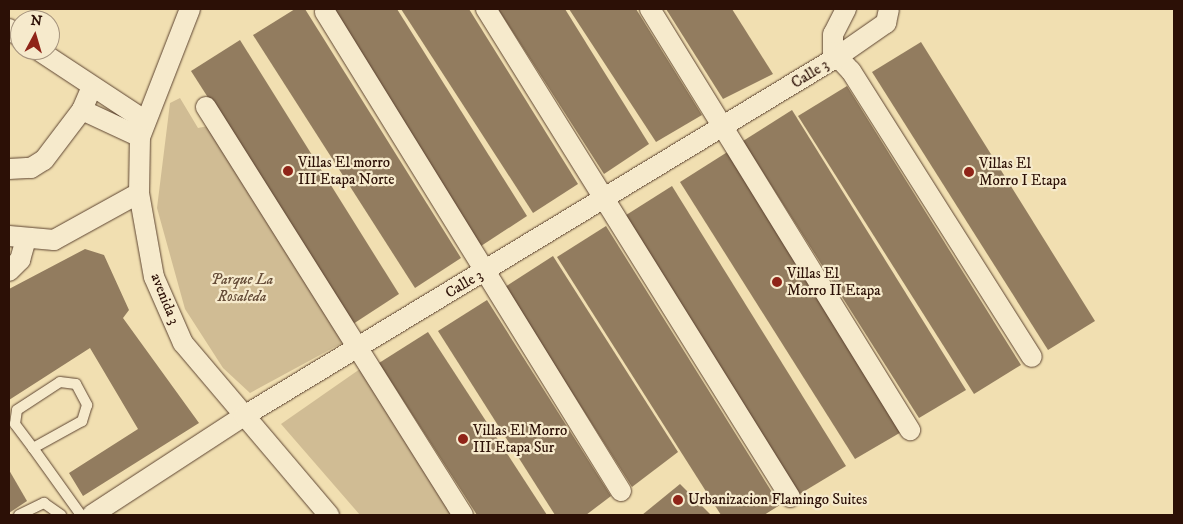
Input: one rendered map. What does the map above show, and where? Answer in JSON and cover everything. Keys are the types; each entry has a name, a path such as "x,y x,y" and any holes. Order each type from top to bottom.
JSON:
{"street":[{"name":"avenida 3","path":"190,9 142,128 139,193 154,277 183,343 329,515"},
{"path":"486,9 606,197 790,497"},
{"path":"650,9 725,127 910,430"},
{"path":"846,9 833,34 832,44 837,58 851,71 1032,358"},
{"name":"Calle 3","path":"92,515 244,416 837,58 886,23 889,9"},
{"path":"325,12 483,272 621,491"},
{"path":"52,60 142,128"},
{"path":"9,169 31,168 44,160 82,110 91,89"},
{"path":"206,107 355,349 463,515"},
{"path":"82,110 142,128"},
{"path":"9,271 20,260 17,238 54,240 139,193"}],"lane":[{"path":"33,448 82,421 87,405 76,384 60,382 17,410 16,424 33,448 81,515"},
{"path":"19,515 44,503 61,515"}],"green space":[{"name":"Parque La Rosaleda","path":"180,98 198,128 208,126 344,342 250,393 223,368 185,309 157,208 170,103"},
{"path":"360,369 453,515 360,515 281,424"}],"building":[{"path":"295,9 305,9 461,258 415,288 253,35"},
{"path":"329,9 397,9 527,216 481,246"},
{"path":"401,9 469,9 578,184 533,213"},
{"path":"498,9 565,9 649,144 604,174"},
{"path":"569,9 636,9 702,115 656,142"},
{"path":"666,9 732,9 773,74 723,99"},
{"name":"Villas El morro III Etapa Norte","path":"240,40 399,294 353,324 191,71"},
{"name":"Villas El Morro I Etapa","path":"921,42 1095,321 1048,350 872,72"},
{"path":"847,86 1021,365 974,394 798,116"},
{"path":"792,110 966,390 919,418 743,141"},
{"name":"Villas El Morro II Etapa","path":"729,151 903,431 855,459 680,182"},
{"name":"Villas El Morro II Etapa","path":"672,186 846,466 798,495 623,217"},
{"path":"606,226 780,505 764,515 721,515 557,257"},
{"path":"85,249 104,255 129,310 123,318 199,423 83,496 69,473 138,429 90,348 9,400 9,289"},
{"path":"553,256 678,452 632,487 505,287"},
{"path":"487,300 611,496 586,515 555,515 438,331"},
{"name":"Villas El Morro III Etapa Sur","path":"428,332 547,515 477,515 379,363"},
{"path":"9,470 27,501 9,513"},
{"name":"Urbanizacion Flamingo Suites","path":"680,484 711,515 642,515"}],"place":[{"name":"Villas El morro III Etapa Norte","path":"288,171"},
{"name":"Villas El Morro I Etapa","path":"969,172"},
{"name":"Villas El Morro II Etapa","path":"777,282"},
{"name":"Villas El Morro III Etapa Sur","path":"463,439"},
{"name":"Urbanizacion Flamingo Suites","path":"678,500"}]}
